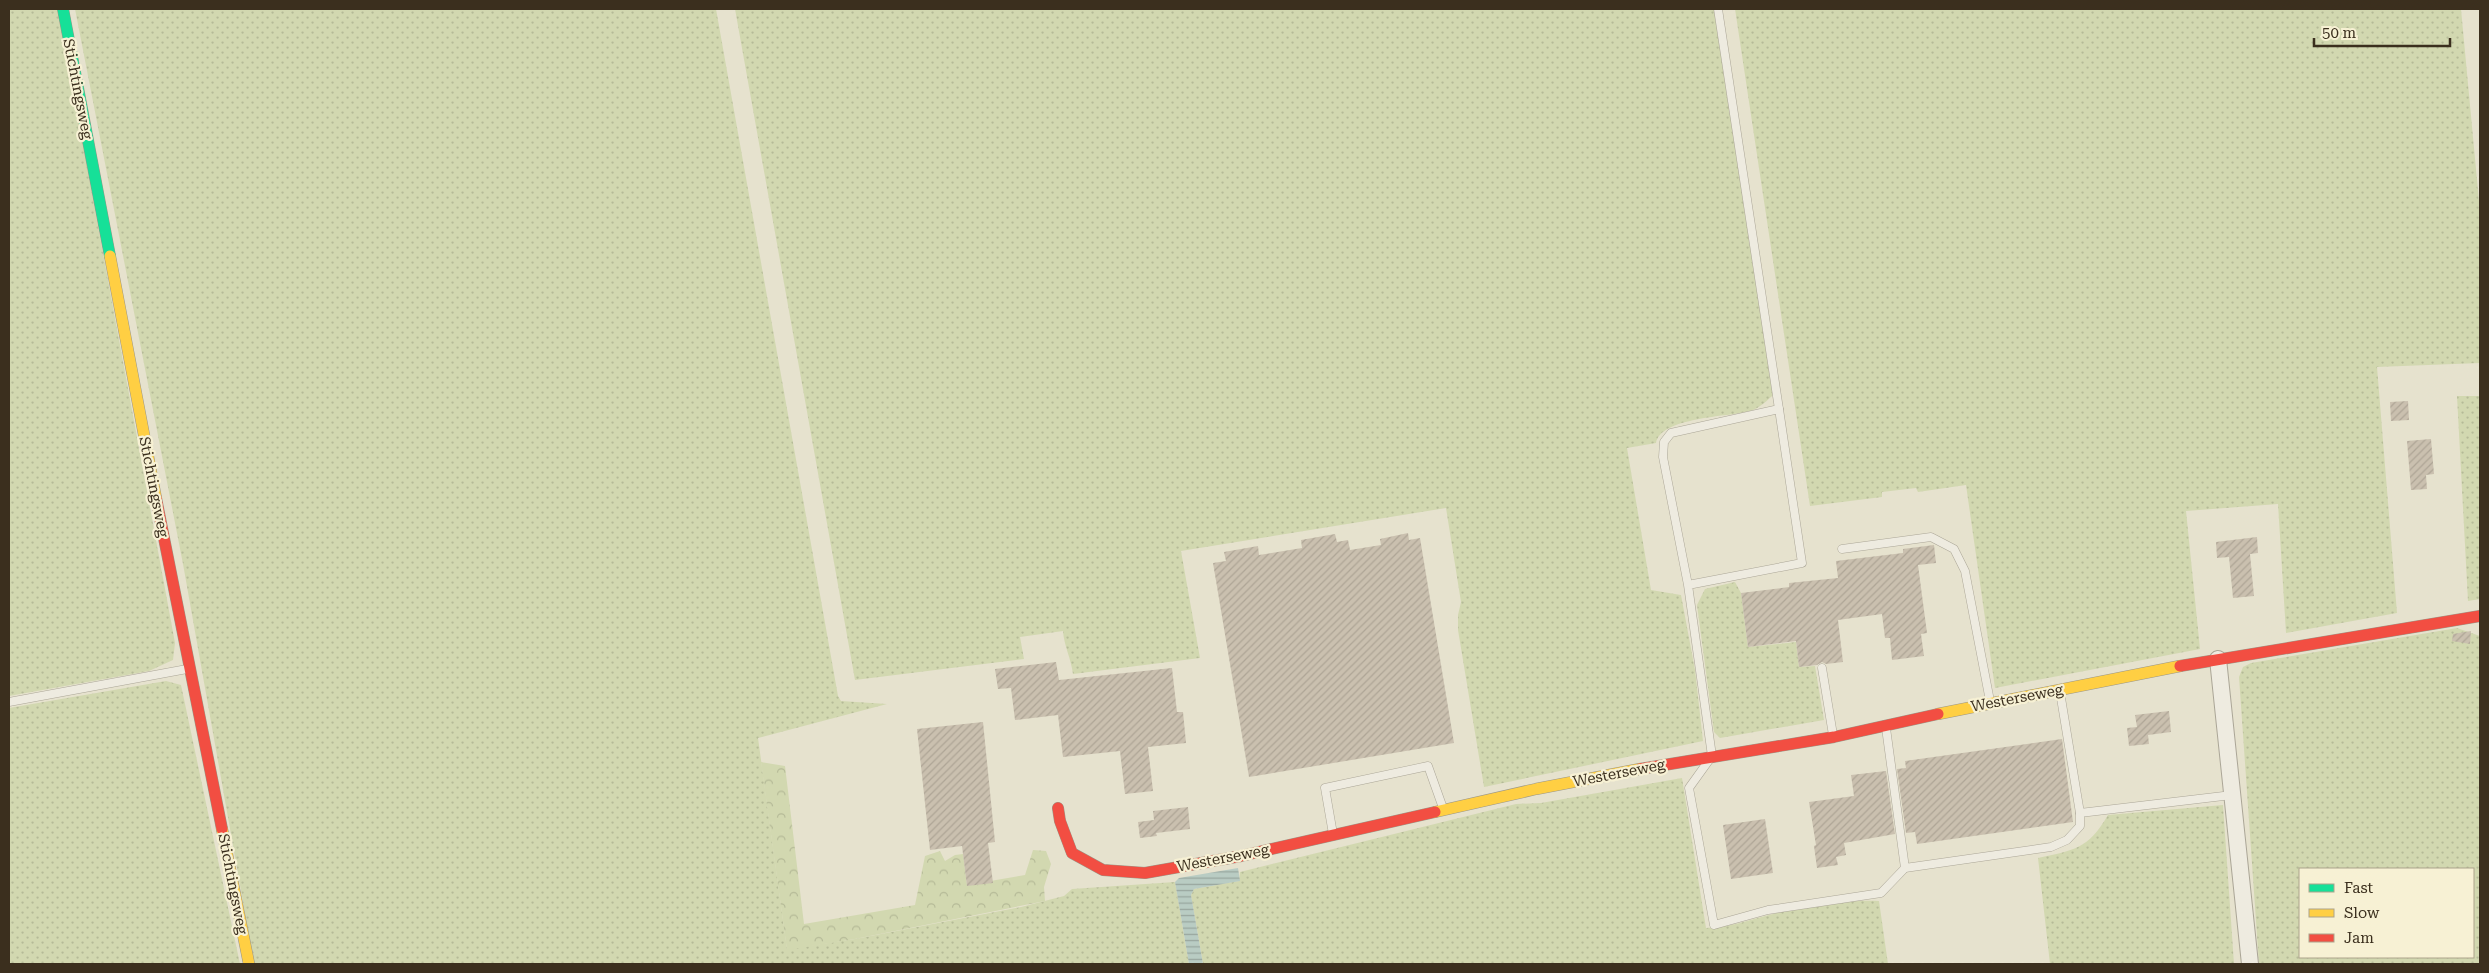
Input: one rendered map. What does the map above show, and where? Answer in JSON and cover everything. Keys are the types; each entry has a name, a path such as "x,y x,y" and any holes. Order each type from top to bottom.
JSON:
{"street":[{"name":"Stichtingsweg","path":"63,9 189,669 249,964"},
{"name":"Westerseweg","path":"1058,808 1060,821 1072,853 1103,870 1145,873 1241,856 1536,789 1712,756 1834,737 1990,703 2218,659 2480,616"},
{"path":"2218,659 2250,964"}],"lane":[{"path":"1688,585 1802,563 1718,9"},
{"path":"1779,409 1671,434 1664,442 1663,457 1688,585 1712,756 1689,788 1714,925 1768,910 1881,893 1905,868 2051,847 2067,840 2080,826 2080,814 2060,690"},
{"path":"1842,549 1931,537 1954,549 1965,571 1990,703"},
{"path":"1822,668 1834,737"},
{"path":"9,702 189,669"},
{"path":"1886,726 1905,868"},
{"path":"1333,835 1325,788 1428,766 1444,810"},
{"path":"2080,814 2232,795"}],"green space":[{"path":"9,9 58,9 175,643 173,660 149,671 9,696"},
{"path":"75,9 716,9 838,696 841,701 887,704 758,738 787,949 855,939 1021,907 1064,896 1072,889 1175,882 1189,964 254,964 183,564"},
{"path":"735,9 1716,9 1775,393 1764,404 1754,410 1682,423 1661,434 1656,443 1627,448 1651,590 1681,595 1695,670 1703,741 1484,787 1458,630 1458,615 1461,602 1446,508 1181,551 1200,658 1073,674 1063,631 1020,637 1024,659 855,680"},
{"path":"1735,9 2461,9 2480,212 2480,363 2377,367 2397,613 2286,633 2278,504 2186,511 2200,649 1995,688 1966,485 1918,492 1916,488 1882,492 1882,497 1810,506"},
{"path":"2457,396 2480,396 2480,599 2468,601"},
{"path":"1735,582 1741,593 1748,647 1796,642 1799,667 1815,666 1824,720 1720,738 1714,732 1697,605 1705,589"},
{"path":"2457,628 2480,636 2480,964 2259,964 2239,677 2243,667 2251,663"},
{"path":"166,681 181,685 240,964 9,964 9,708"},
{"path":"761,762 785,766 804,924 915,905 925,856 940,851 945,861 955,855 963,854 967,885 1025,875 1033,850 1046,851 1051,864 1044,887 1045,901 855,939 787,950"},
{"path":"1682,778 1706,928 1732,925 1812,906 1840,902 1879,901 1888,964 1203,964 1191,895 1194,889 1239,881 1240,872 1516,804 1541,803"},
{"path":"2223,805 2234,964 2050,964 2038,858 2062,853 2079,846 2094,835 2108,815"}],"shaded area":[{"path":"1238,868 1240,881 1194,889 1191,895 1203,964 1189,964 1175,882 1179,878"}],"building":[{"path":"2408,401 2409,420 2391,421 2390,402"},
{"path":"2431,439 2434,474 2426,475 2427,489 2411,490 2407,441"},
{"path":"1408,533 1409,540 1420,538 1454,743 1249,777 1213,563 1226,561 1224,552 1258,546 1259,555 1302,548 1301,540 1335,534 1337,542 1348,540 1350,550 1381,545 1380,539"},
{"path":"2257,537 2258,553 2250,554 2254,596 2233,598 2229,557 2217,558 2216,542"},
{"path":"1934,545 1936,563 1918,565 1927,633 1921,634 1924,656 1892,660 1890,638 1885,638 1882,614 1838,620 1843,662 1826,664 1822,662 1817,665 1799,667 1796,641 1748,647 1741,593 1789,587 1789,583 1838,578 1836,561 1903,553 1903,549"},
{"path":"2471,631 2470,644 2452,641 2453,634"},
{"path":"1056,662 1059,680 1172,668 1177,712 1183,712 1186,743 1148,747 1153,791 1125,794 1120,751 1063,757 1058,715 1015,720 1011,688 998,689 995,669"},
{"path":"2169,711 2171,732 2148,735 2149,744 2129,746 2127,728 2137,727 2135,715"},
{"path":"983,722 995,842 988,843 993,883 967,886 962,846 930,850 917,729"},
{"path":"2062,739 2073,822 1917,844 1915,832 1906,833 1897,769 1906,768 1905,761"},
{"path":"1886,771 1895,834 1844,843 1846,855 1836,857 1838,865 1817,868 1814,846 1816,845 1809,802 1854,796 1851,775"},
{"path":"1188,807 1190,829 1156,833 1157,836 1140,838 1138,822 1154,820 1153,811"},
{"path":"1765,819 1773,873 1731,879 1723,825"}],"traffic: fast":[{"path":"63,9 110,256"}],"traffic: slow":[{"path":"110,256 156,498"},
{"path":"1938,714 2180,666"},
{"path":"1435,812 1536,789 1640,769"},
{"path":"222,829 249,964"}],"traffic: jam":[{"path":"156,498 222,829"},
{"path":"2180,666 2480,616"},
{"path":"1640,769 1834,737 1938,714"},
{"path":"1058,808 1060,821 1072,853 1103,870 1145,873 1241,856 1435,812"}]}
